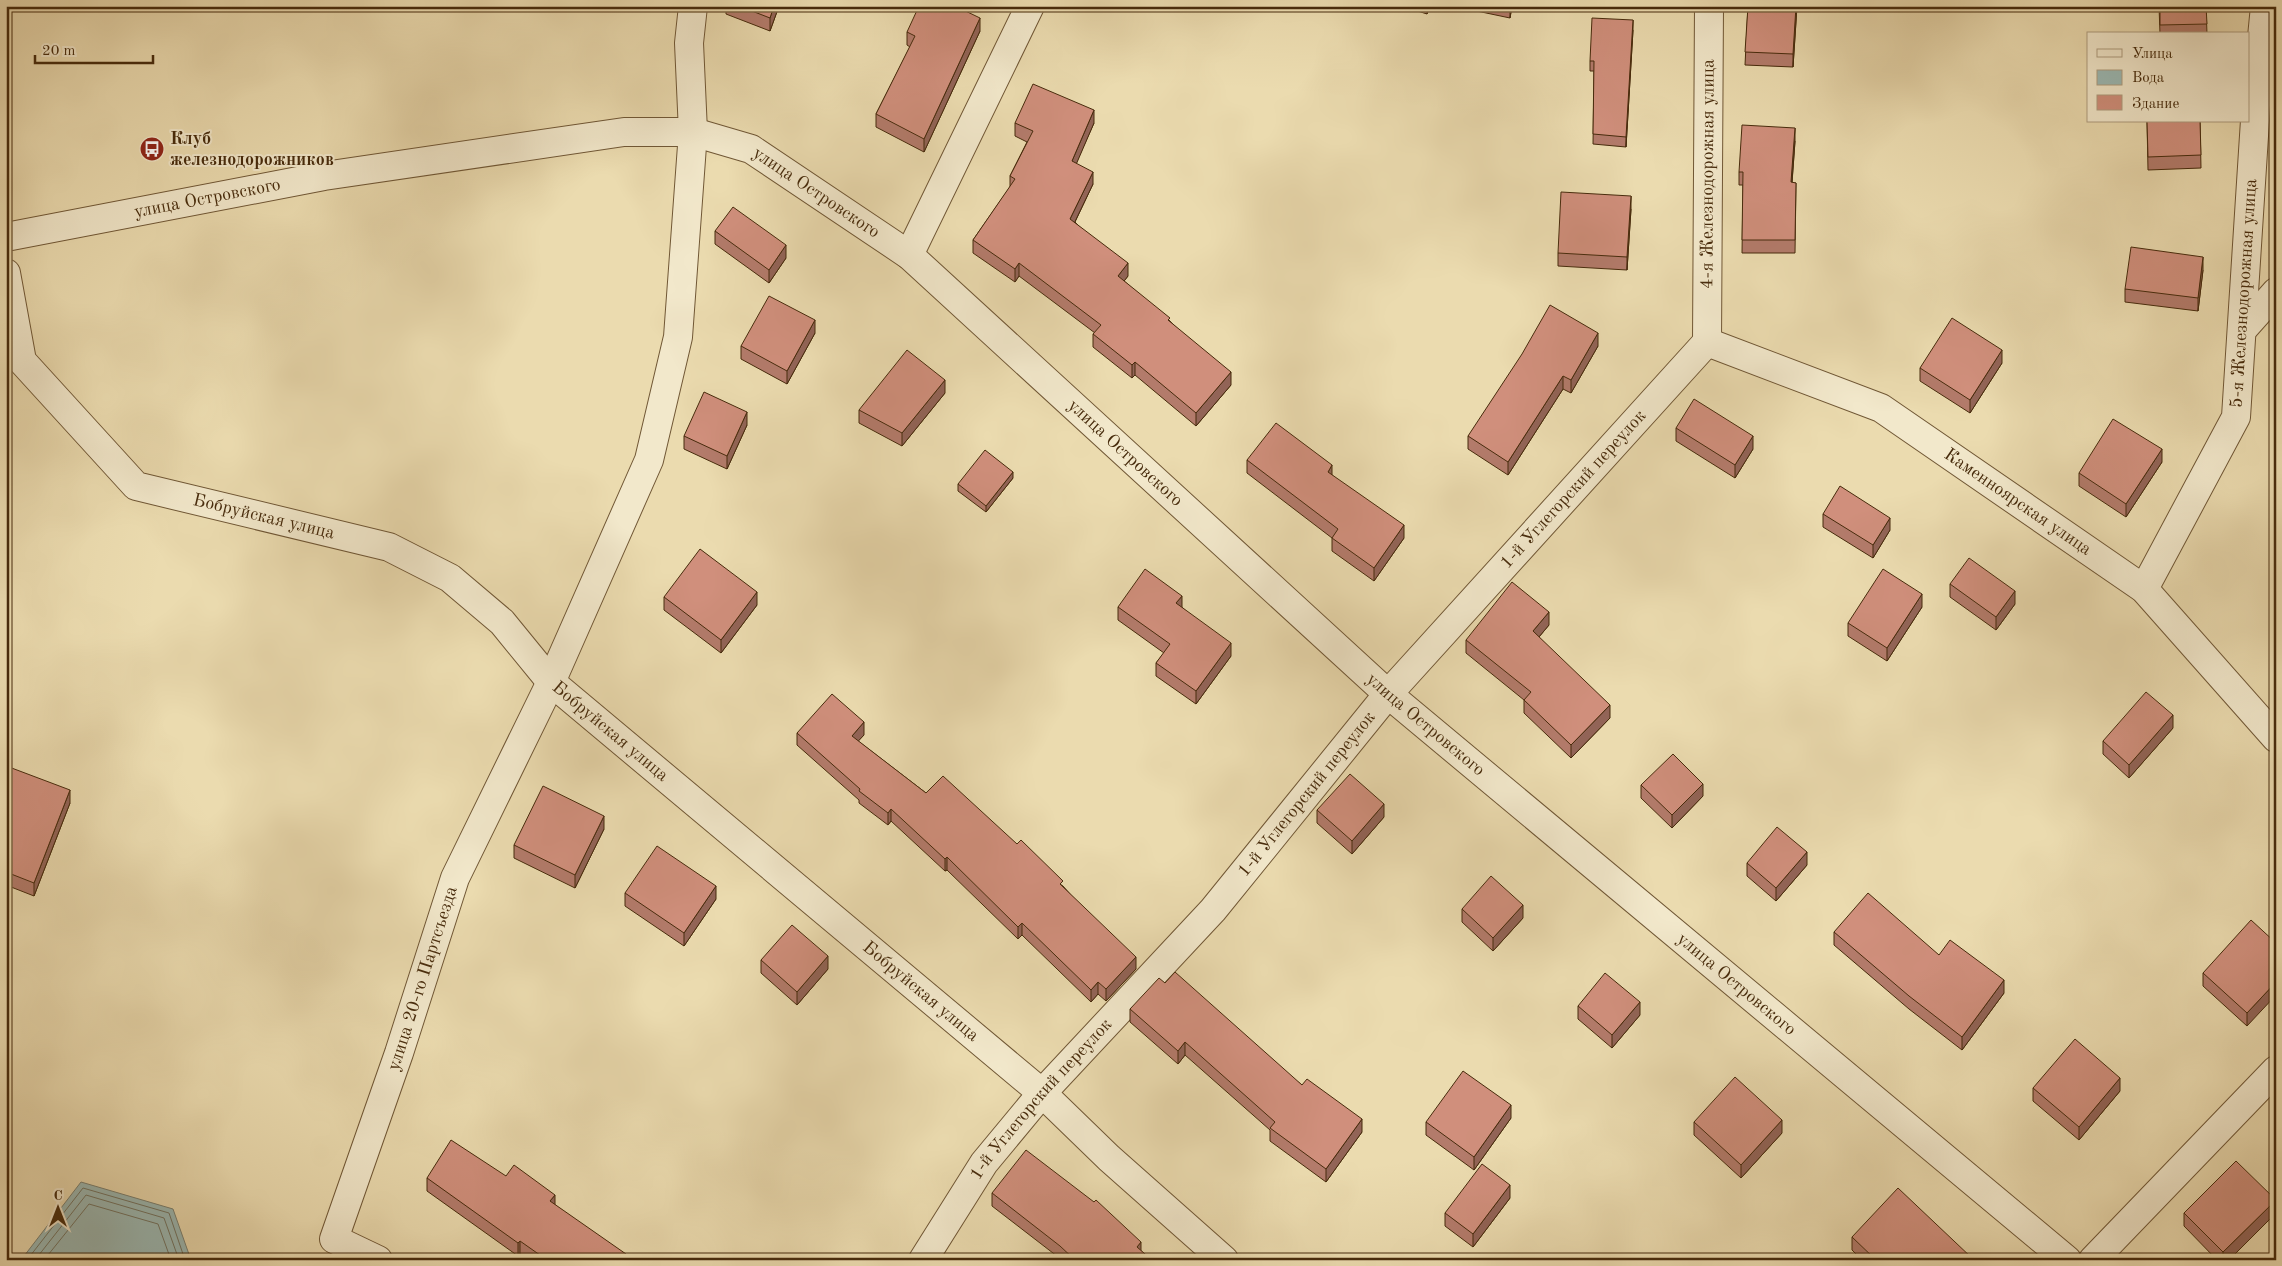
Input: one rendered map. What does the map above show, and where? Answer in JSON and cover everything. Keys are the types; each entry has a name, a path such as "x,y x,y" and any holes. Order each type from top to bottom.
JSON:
{"street":[{"path":"551,682 649,460 678,337 693,132 689,43 693,6"},
{"path":"908,255 1030,6"},
{"name":"4-я Железнодорожная улица","path":"1707,342 1709,6"},
{"name":"5-я Железнодорожная улица","path":"2144,589 2236,417 2243,329 2256,89 2265,6"},
{"path":"2256,89 2276,108"},
{"name":"улица Островского","path":"6,237 324,176 624,132 693,132 751,149 908,255 1388,694 2067,1260"},
{"name":"Бобруйская улица","path":"6,273 22,361 136,486 389,547 450,578 502,622 551,682 1042,1093 1109,1158 1224,1260"},
{"path":"2243,329 2276,292"},
{"name":"Каменноярская улица","path":"1707,342 1881,408 2144,589 2276,738"},
{"name":"1-й Углегорский переулок","path":"923,1260 984,1163 1042,1093 1213,910 1388,694 1707,342"},
{"name":"улица 20-го Партсъезда","path":"378,1260 334,1239 399,1053 455,878 551,682"},
{"path":"2093,1260 2276,1070"}],"water":[{"path":"81,1182 173,1209 191,1260 21,1260"}],"building":[{"path":"739,6 774,6 770,18"},
{"path":"919,6 955,6 980,18 924,139 876,114 915,36 907,32"},
{"path":"1748,6 1796,6 1793,54 1745,52"},
{"path":"2160,6 2206,6 2207,24 2160,25"},
{"path":"1592,18 1633,20 1626,137 1593,134 1594,61 1590,61"},
{"path":"1033,84 1094,110 1072,161 1093,172 1070,219 1128,263 1118,276 1170,318 1168,320 1231,372 1196,413 1135,362 1132,365 1093,334 1101,325 1019,263 1015,269 973,240 1015,179 1010,176 1033,131 1015,123"},
{"path":"2147,122 2200,122 2201,155 2148,157"},
{"path":"1742,125 1795,128 1791,182 1796,183 1795,240 1742,240 1743,172 1739,172"},
{"path":"1561,192 1631,196 1627,257 1558,253"},
{"path":"733,207 786,245 769,270 715,231"},
{"path":"2131,247 2203,257 2198,298 2125,289"},
{"path":"769,296 815,320 787,371 741,346"},
{"path":"1550,305 1598,333 1571,380 1563,376 1508,462 1468,436 1522,354"},
{"path":"1952,318 2002,350 1970,400 1920,368"},
{"path":"907,350 945,380 902,433 859,410"},
{"path":"704,392 747,412 727,456 684,436"},
{"path":"1694,399 1753,436 1735,465 1676,428"},
{"path":"2113,419 2162,449 2126,504 2079,473"},
{"path":"1276,423 1332,465 1328,472 1404,525 1374,568 1332,538 1338,529 1247,460"},
{"path":"985,450 1013,472 986,506 958,484"},
{"path":"1840,486 1890,518 1873,545 1823,514"},
{"path":"700,549 757,592 721,640 664,597"},
{"path":"1969,558 2015,591 1996,617 1950,584"},
{"path":"1145,569 1182,596 1176,603 1231,643 1196,691 1156,663 1170,644 1118,607"},
{"path":"1883,569 1922,594 1887,648 1848,623"},
{"path":"1512,582 1549,612 1533,631 1610,705 1571,745 1524,700 1531,692 1466,640"},
{"path":"2146,692 2173,715 2129,765 2103,741"},
{"path":"832,694 864,722 852,736 926,793 943,776 1017,844 1021,840 1063,881 1060,884 1136,957 1106,989 1098,982 1091,990 1022,923 1018,927 947,857 945,859 891,809 888,813 859,791 860,789 797,733"},
{"path":"1673,754 1703,784 1672,815 1641,785"},
{"path":"9,767 70,790 34,883 6,872 6,774"},
{"path":"1350,774 1384,804 1352,841 1317,810"},
{"path":"543,786 604,816 575,875 514,845"},
{"path":"1777,827 1807,852 1776,888 1747,863"},
{"path":"657,846 716,886 684,933 625,893"},
{"path":"1491,876 1523,905 1493,938 1462,909"},
{"path":"1868,893 1939,955 1950,940 2004,980 1962,1037 1909,996 1834,932"},
{"path":"2251,920 2276,943 2276,982 2247,1013 2203,973"},
{"path":"792,925 828,956 797,992 761,960"},
{"path":"1175,972 1302,1085 1307,1079 1362,1119 1326,1169 1270,1128 1275,1122 1185,1042 1178,1051 1130,1009 1159,978 1165,983"},
{"path":"1605,973 1640,1002 1612,1035 1578,1006"},
{"path":"2075,1039 2120,1078 2079,1127 2033,1088"},
{"path":"1463,1071 1511,1105 1474,1157 1426,1122"},
{"path":"1735,1077 1782,1120 1741,1165 1694,1122"},
{"path":"451,1140 506,1176 514,1165 555,1195 550,1201 626,1254 622,1260 547,1260 520,1241 518,1243 427,1178"},
{"path":"1026,1150 1094,1202 1096,1200 1141,1242 1137,1247 1152,1260 1075,1260 992,1193"},
{"path":"2236,1161 2276,1200 2223,1252 2184,1213"},
{"path":"1482,1164 1510,1185 1473,1234 1445,1213"},
{"path":"1898,1188 1973,1259 1976,1256 1981,1260 1876,1260 1852,1237"}],"place":[{"name":"Клуб железнодорожников","path":"152,149"}]}
